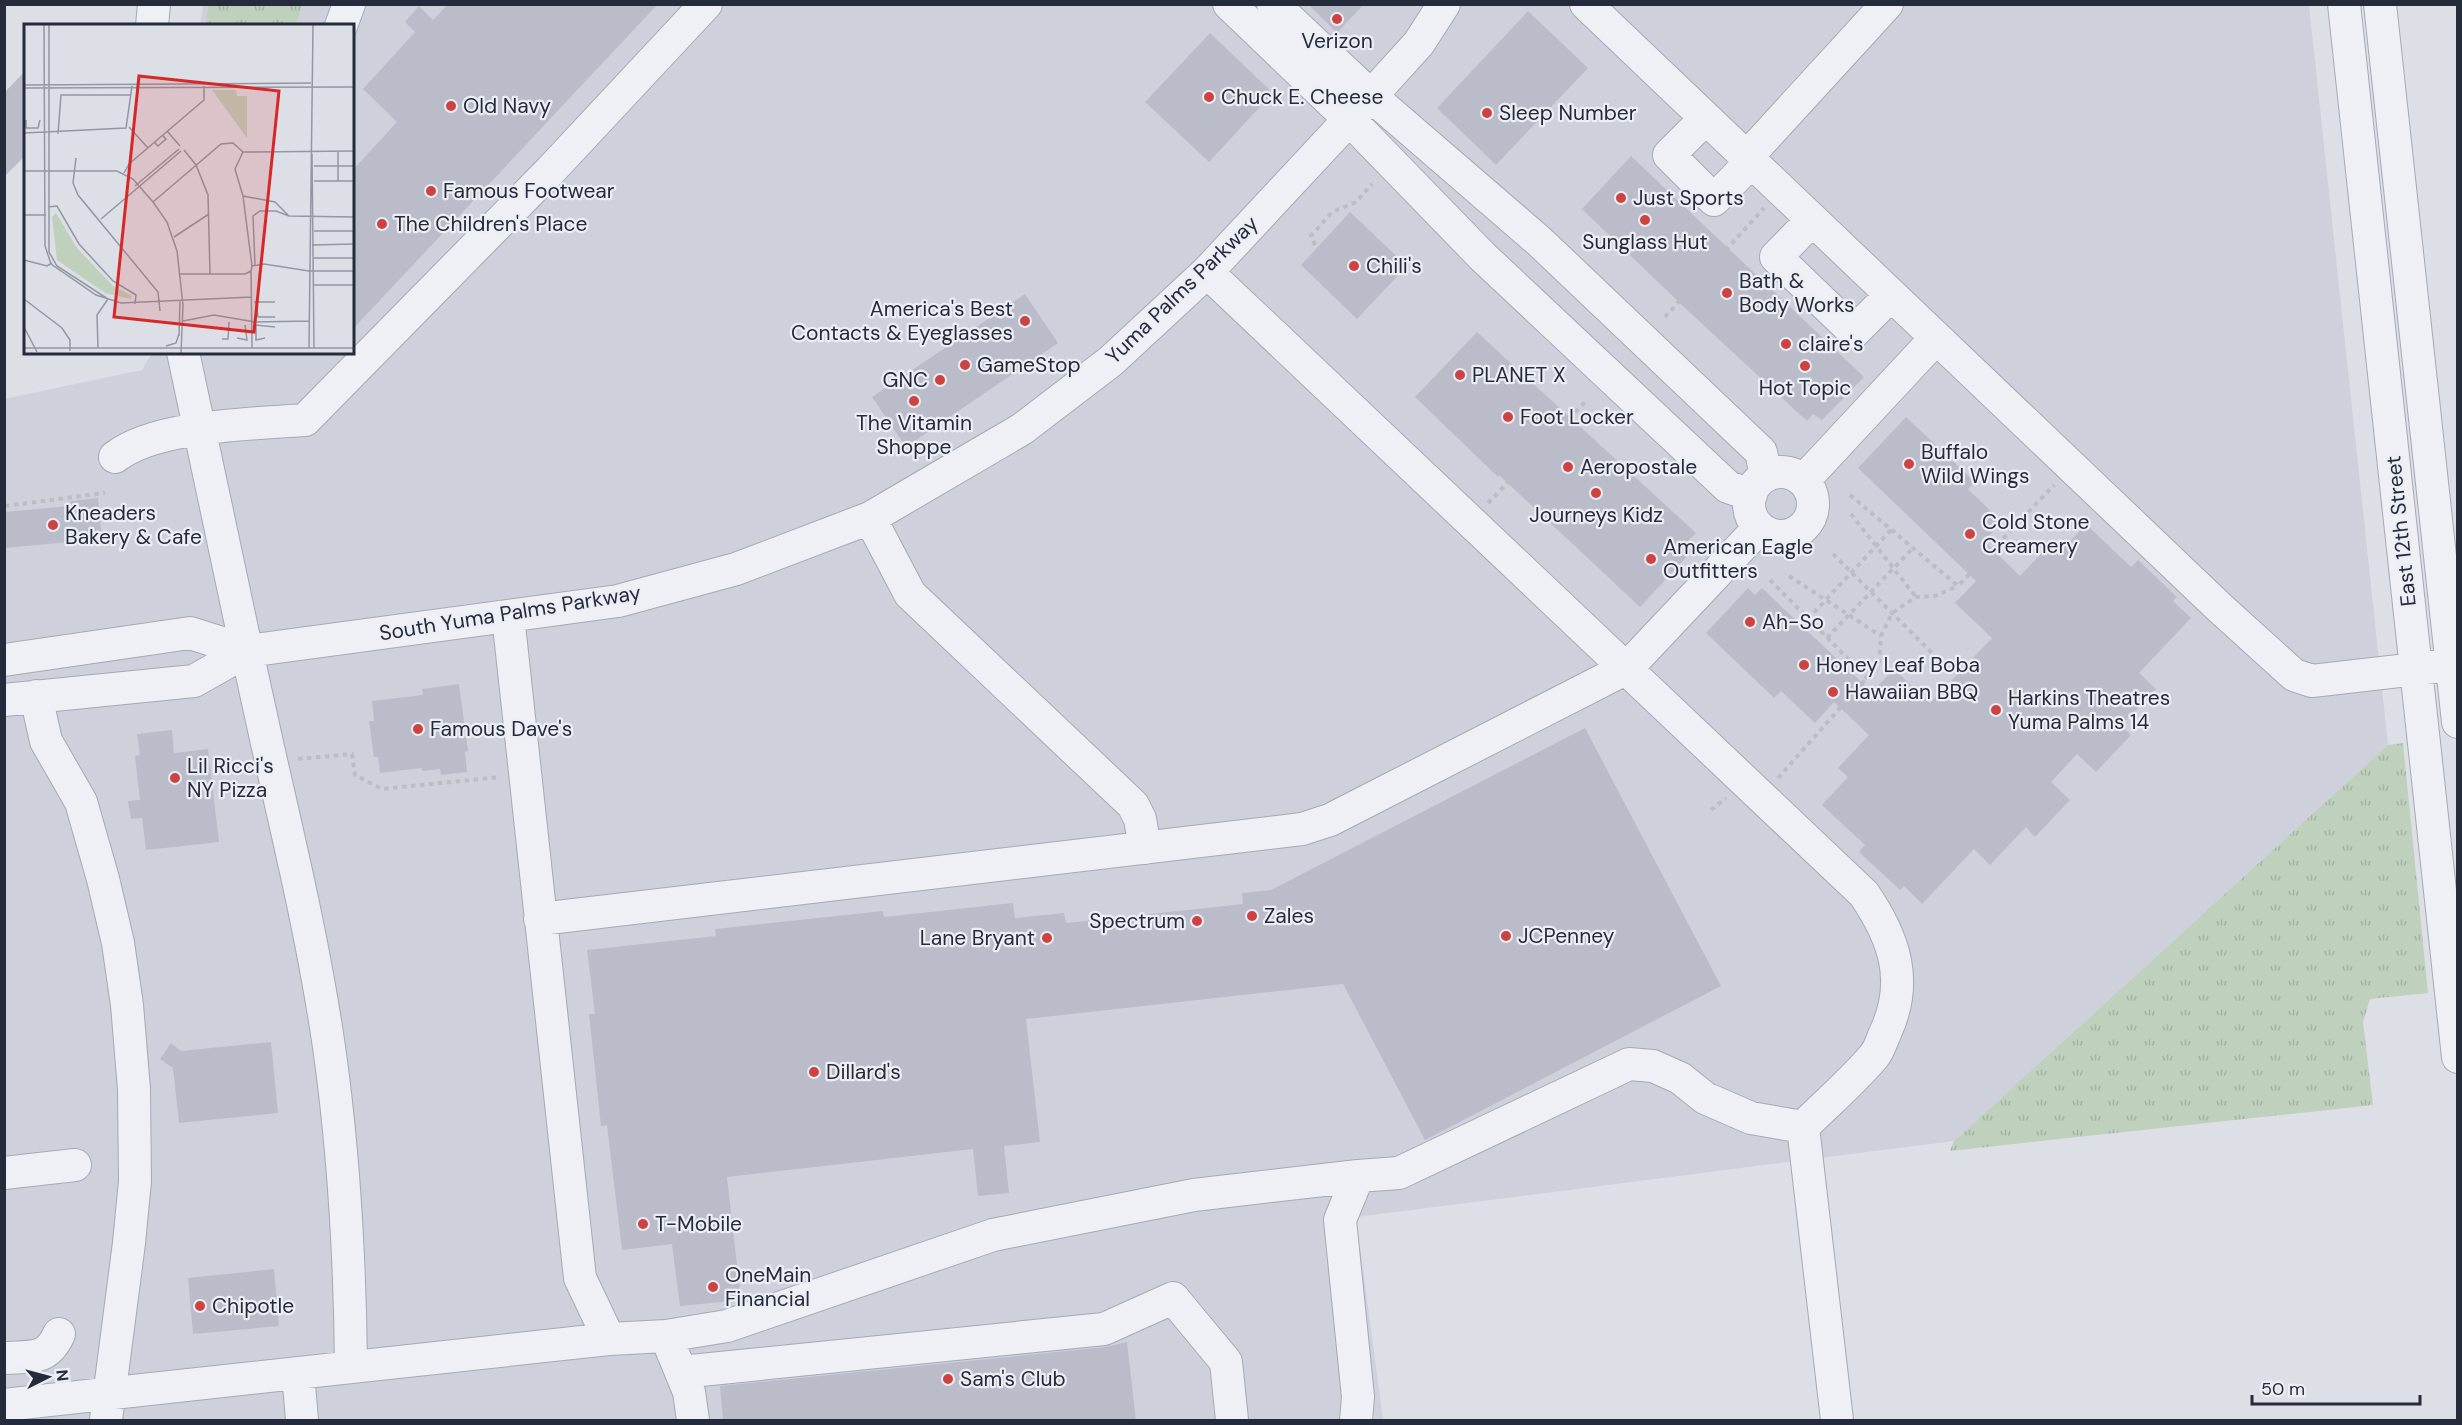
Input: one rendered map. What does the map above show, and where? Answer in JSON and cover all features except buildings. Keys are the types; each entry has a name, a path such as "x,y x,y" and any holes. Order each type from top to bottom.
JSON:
{"street":[{"path":"152,24 154,4"},
{"path":"342,24 349,4"},
{"path":"115,457 128,447 144,441 200,429 305,420 551,170 706,4"},
{"path":"1229,4 1349,119 1482,256 1728,487 1758,485 1786,472 1803,481 1810,488 1813,508 1805,526 1797,533 1777,536 1759,528 1750,513 1758,485 1761,452 1539,241 1371,96 1273,4"},
{"name":"Yuma Palms Parkway","path":"870,518 1022,429 1111,362 1207,272 1371,96 1419,43 1444,4"},
{"path":"1586,4 2242,629 2294,675 2312,681 2451,665"},
{"path":"1705,118 1669,155 1714,200 1887,4"},
{"name":"East 12th Street","path":"2344,4 2457,1057"},
{"name":"East 12th Street","path":"2380,4 2457,722"},
{"path":"1812,220 1776,257 1854,332 1891,295"},
{"path":"1207,272 1864,894 1883,921 1893,946 1898,980 1891,1020 1876,1054 1803,1127"},
{"path":"1803,481 1936,338"},
{"path":"183,354 308,920 329,1048 341,1162 350,1303 351,1367"},
{"path":"870,518 910,594 1133,805 1140,819 1145,848"},
{"name":"South Yuma Palms Parkway","path":"247,651 618,601 736,569 870,518"},
{"path":"540,919 1302,829 1330,820 1627,668 1759,528"},
{"path":"508,616 580,1278 609,1339"},
{"path":"4,660 190,633 247,651"},
{"path":"4,700 194,681 247,651"},
{"path":"36,696 46,741 81,802 118,943 126,1005 134,1089 135,1181 107,1407"},
{"path":"4,1405 107,1407 298,1373 609,1339 666,1336 727,1326 993,1235 1194,1195 1399,1173 1629,1064 1653,1066 1680,1078 1706,1098 1751,1118 1803,1127"},
{"path":"1803,1127 1837,1420"},
{"path":"4,1173 75,1165"},
{"path":"1356,1420 1358,1397 1340,1220 1358,1176"},
{"path":"681,1372 1104,1329 1173,1298 1226,1362 1232,1420"},
{"path":"4,1358 44,1355 53,1346 59,1334"},
{"path":"666,1336 689,1392 693,1420"},
{"path":"296,1420 298,1373"}],"path":[{"path":"1315,245 1311,236 1332,212 1356,202 1372,184"},
{"path":"1665,317 1764,207"},
{"path":"1480,511 1585,402"},
{"path":"1777,779 1879,664 1881,636 1892,614 1916,597 1935,596 1958,586 2056,483"},
{"path":"5,506 105,493"},
{"path":"1850,495 1958,586"},
{"path":"1851,514 1916,597"},
{"path":"1808,619 1891,530"},
{"path":"1827,638 1913,548"},
{"path":"1833,554 1935,656"},
{"path":"1789,576 1881,636"},
{"path":"1770,580 1867,678"},
{"path":"292,760 352,754 355,775 382,789 506,776"},
{"path":"1711,810 1731,794"}],"shaded area":[{"path":"203,5 2309,5 2388,745 1954,1141 1356,1217 1383,1420 5,1420 4,399 142,370 151,354 354,354 354,24 200,24"}],"green space":[{"path":"208,4 302,5 296,24 206,24"},
{"path":"2403,743 2428,993 2370,999 2363,1022 2373,1105 1950,1151 1954,1141 2388,745"}],"place":[{"name":"Verizon","path":"1337,19"},
{"name":"Chuck E. Cheese","path":"1209,97"},
{"name":"Old Navy","path":"451,106"},
{"name":"Sleep Number","path":"1487,113"},
{"name":"Famous Footwear","path":"431,191"},
{"name":"Just Sports","path":"1621,198"},
{"name":"Sunglass Hut","path":"1645,220"},
{"name":"The Children's Place","path":"382,224"},
{"name":"Chili's","path":"1354,266"},
{"name":"Bath & Body Works","path":"1727,293"},
{"name":"America's Best Contacts & Eyeglasses","path":"1025,321"},
{"name":"claire's","path":"1786,344"},
{"name":"GameStop","path":"965,365"},
{"name":"Hot Topic","path":"1805,366"},
{"name":"PLANET X","path":"1460,375"},
{"name":"GNC","path":"940,380"},
{"name":"The Vitamin Shoppe","path":"914,401"},
{"name":"Foot Locker","path":"1508,417"},
{"name":"Buffalo Wild Wings","path":"1909,464"},
{"name":"Aeropostale","path":"1568,467"},
{"name":"Journeys Kidz","path":"1596,493"},
{"name":"Kneaders Bakery & Cafe","path":"53,525"},
{"name":"Cold Stone Creamery","path":"1970,534"},
{"name":"American Eagle Outfitters","path":"1651,559"},
{"name":"Ah-So","path":"1750,622"},
{"name":"Honey Leaf Boba","path":"1804,665"},
{"name":"Hawaiian BBQ","path":"1833,692"},
{"name":"Harkins Theatres Yuma Palms 14","path":"1996,710"},
{"name":"Famous Dave's","path":"418,729"},
{"name":"Lil Ricci's NY Pizza","path":"175,778"},
{"name":"Zales","path":"1252,916"},
{"name":"Spectrum","path":"1197,921"},
{"name":"JCPenney","path":"1506,936"},
{"name":"Lane Bryant","path":"1047,938"},
{"name":"Dillard's","path":"814,1072"},
{"name":"T-Mobile","path":"643,1224"},
{"name":"OneMain Financial","path":"713,1287"},
{"name":"Chipotle","path":"200,1306"},
{"name":"Sam's Club","path":"948,1379"}]}
